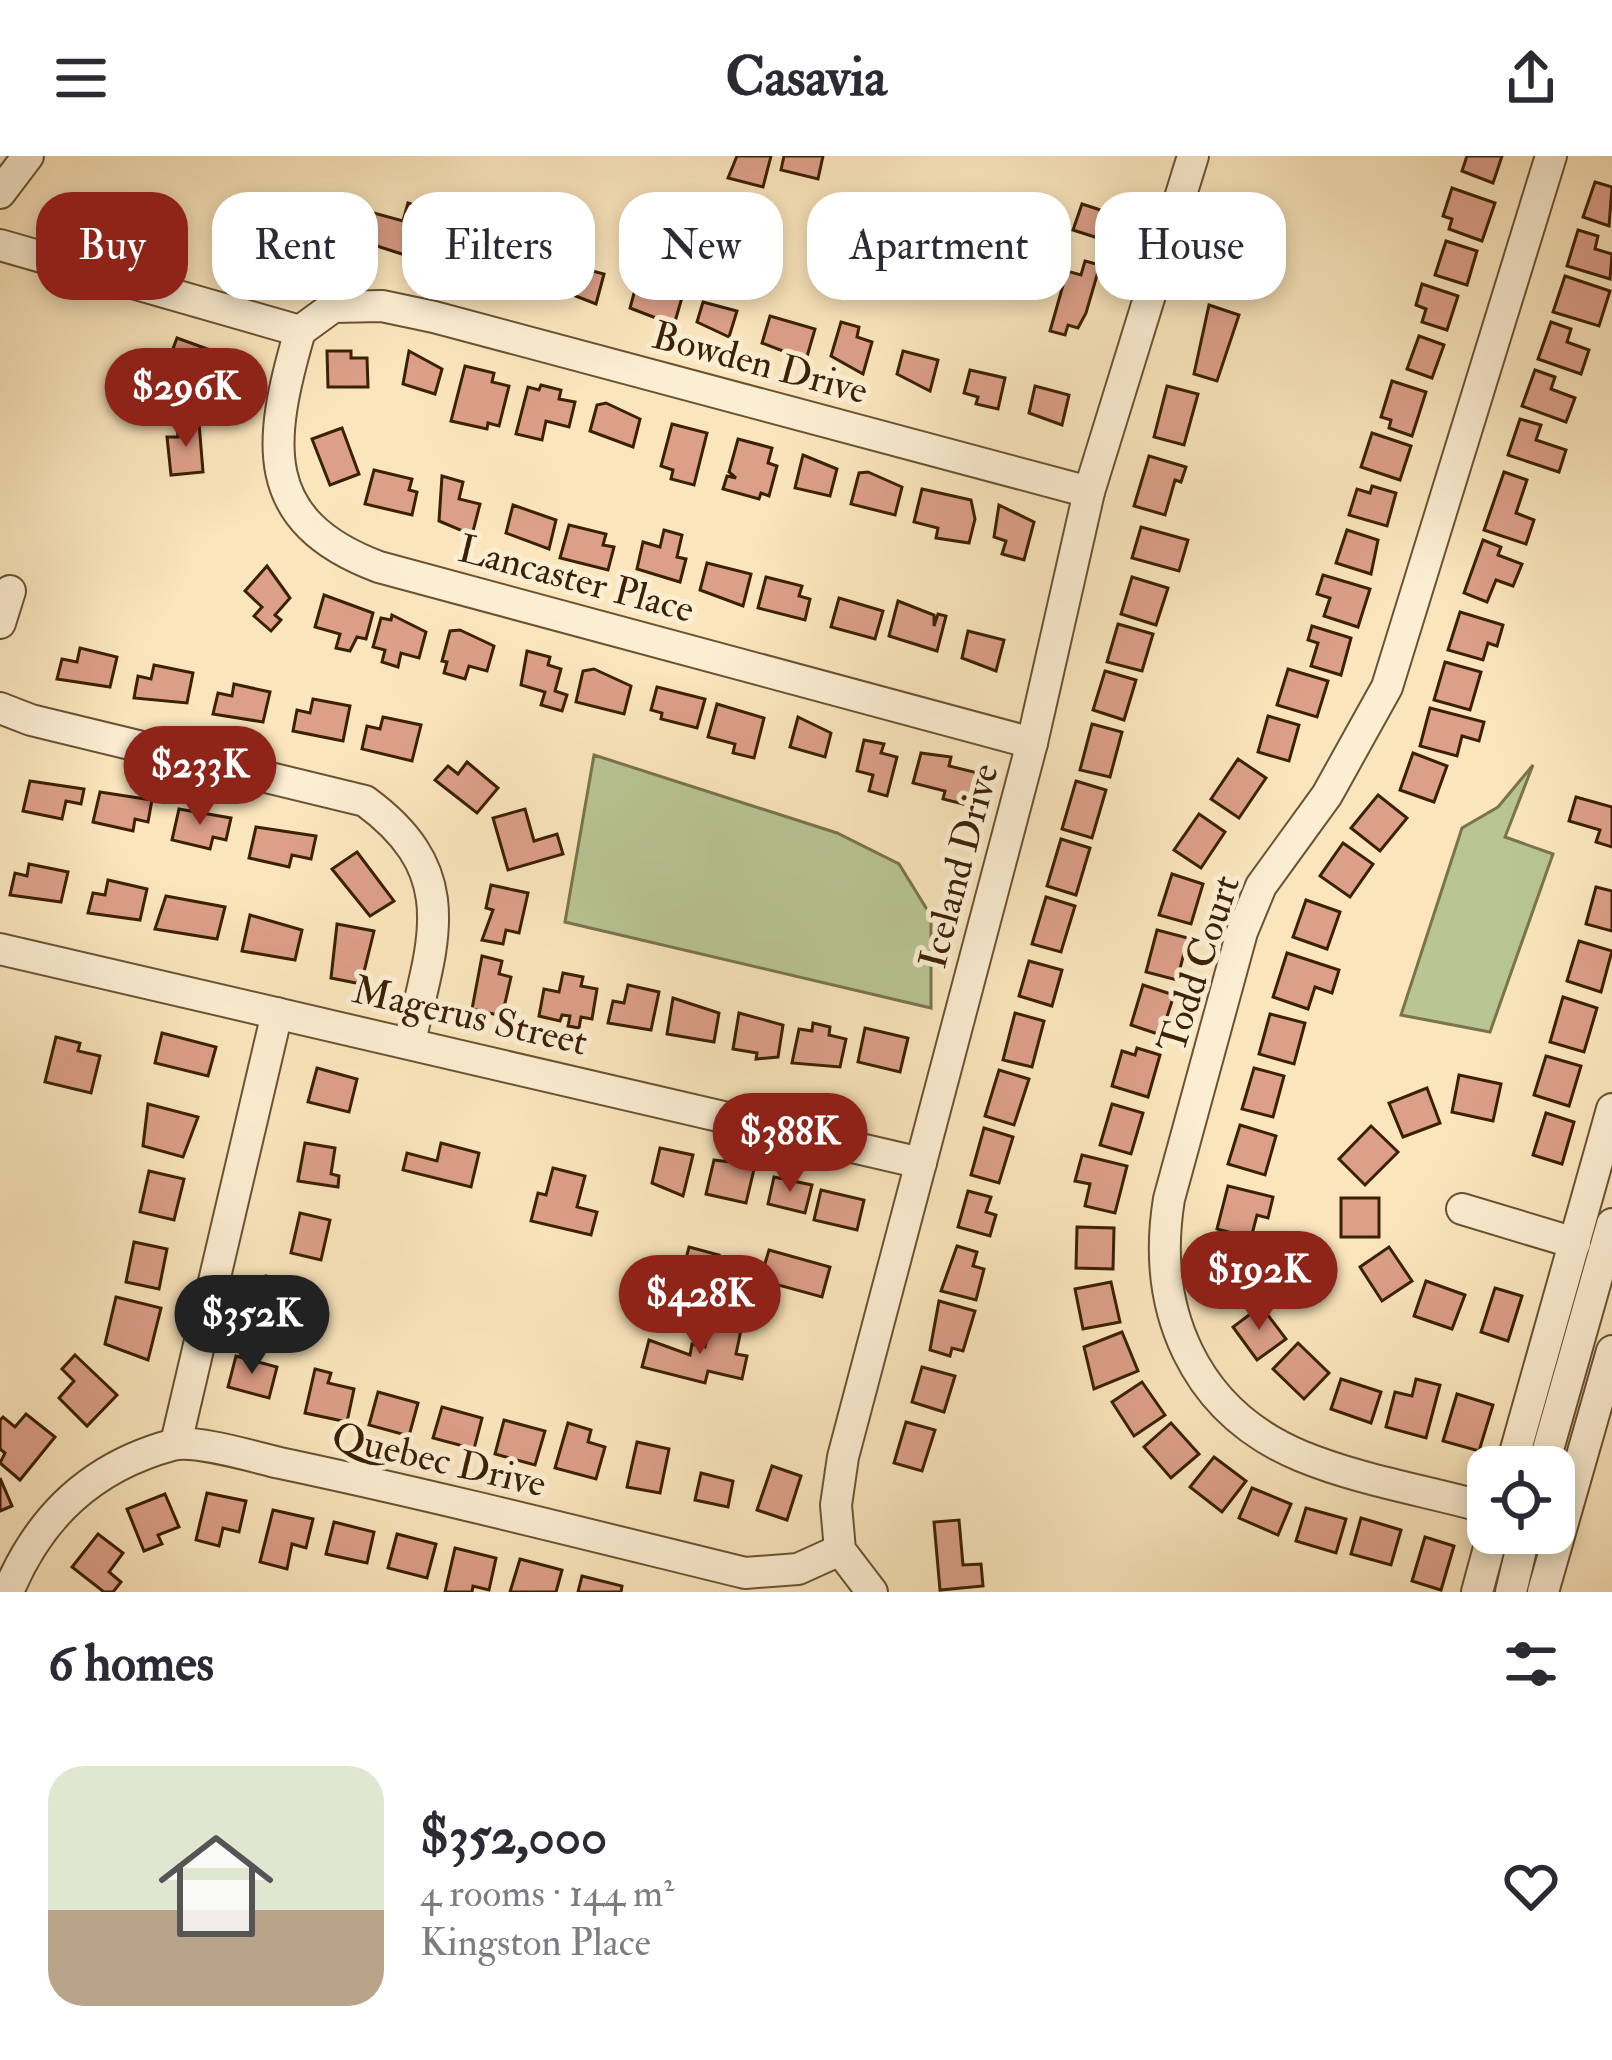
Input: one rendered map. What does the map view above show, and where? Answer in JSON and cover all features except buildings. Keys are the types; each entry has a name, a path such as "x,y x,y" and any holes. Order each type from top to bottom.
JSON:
{"street":[{"path":"0,194 28,156"},
{"name":"Iceland Drive","path":"840,1550 836,1505 843,1457 1032,743 1089,492 1193,156"},
{"name":"Todd Court","path":"1467,1502 1301,1456 1251,1428 1213,1392 1183,1345 1167,1299 1162,1244 1242,932 1261,886 1327,795 1387,687 1551,156"},
{"path":"0,245 300,331"},
{"name":"Bowden Drive","path":"300,331 333,307 382,307 434,316 1089,492"},
{"name":"Lancaster Place","path":"300,331 280,411 284,485 301,522 334,550 379,567 1032,743"},
{"path":"0,623 10,591"},
{"path":"0,708 51,726 365,801 400,827 424,861 435,902 431,949 410,1041"},
{"name":"Magerus Street","path":"0,949 921,1163"},
{"path":"8,1592 26,1550 56,1508 100,1474 176,1443 277,1012"},
{"path":"1517,1446 1612,1109"},
{"path":"1462,1209 1575,1243"},
{"path":"1549,1446 1612,1224"},
{"path":"1543,1592 1612,1351"},
{"name":"Quebec Drive","path":"176,1443 353,1478 745,1573 798,1569 840,1550"},
{"path":"840,1550 872,1592"},
{"path":"1477,1592 1487,1554"},
{"path":"1511,1592 1520,1554"}],"green space":[{"path":"594,755 837,833 899,864 931,916 931,1008 565,922"},
{"path":"1533,765 1505,837 1553,854 1490,1032 1401,1015 1462,828 1498,807"}]}
